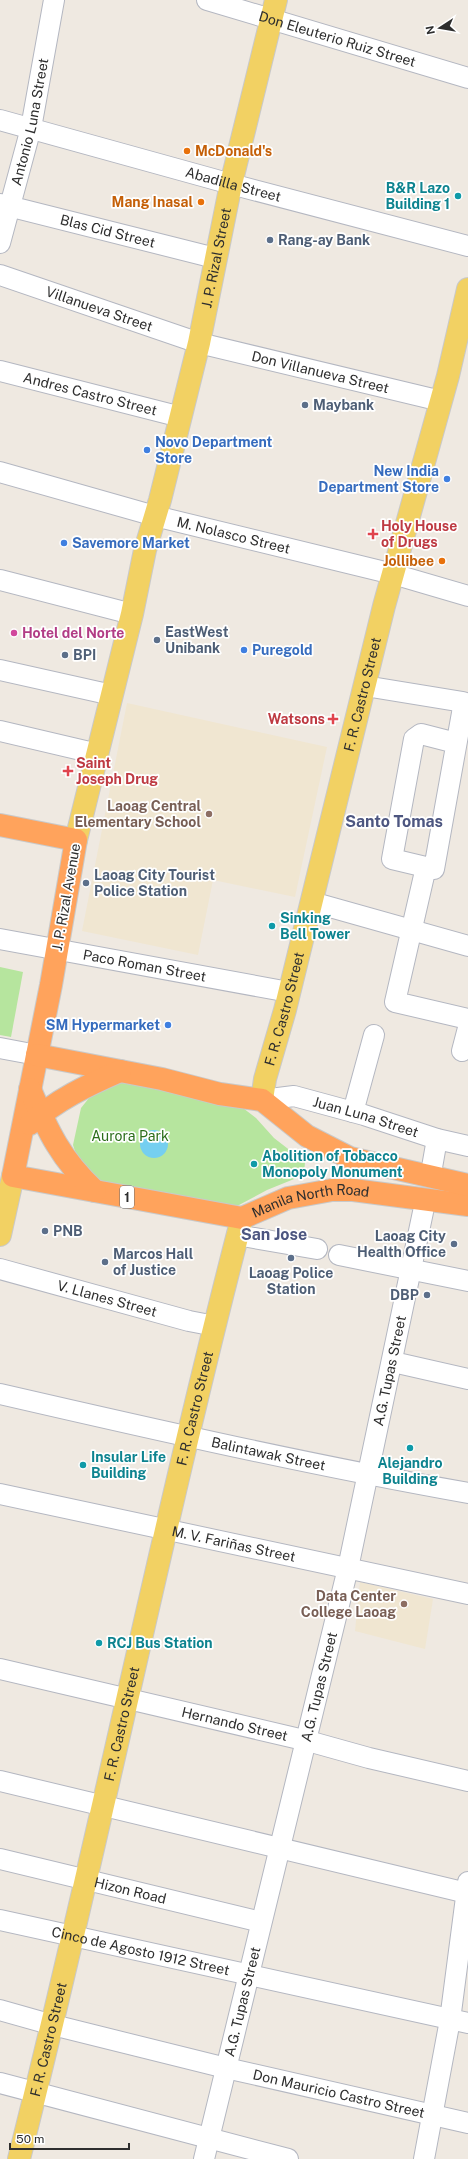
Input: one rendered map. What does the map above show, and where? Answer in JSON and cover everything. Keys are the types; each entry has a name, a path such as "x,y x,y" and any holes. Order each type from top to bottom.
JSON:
{"highway":[{"path":"0,825 76,840"},
{"name":"J. P. Rizal Avenue","path":"6,1175 22,1131 57,949 76,840"},
{"path":"37,1055 162,1079 220,1094 262,1100 307,1136 338,1153 350,1158 468,1186"},
{"path":"22,1131 40,1114 76,1090 120,1071"},
{"path":"30,1089 40,1114 59,1151 74,1172 95,1191"},
{"name":"Manila North Road","path":"6,1175 95,1191 240,1226 288,1198 332,1190 353,1190 468,1205"}],"main road":[{"name":"J. P. Rizal Street","path":"155,516 199,343 231,184 273,10"},
{"name":"F. R. Castro Street","path":"262,1100 265,1079 312,902 393,574 441,401 468,290"},
{"name":"J. P. Rizal Avenue","path":"76,840 132,614 145,550 155,516"},
{"name":"J. P. Rizal Avenue","path":"0,1235 6,1175"},
{"name":"F. R. Castro Street","path":"19,2159 104,1807 166,1528 240,1226"}],"street":[{"name":"Antonio Luna Street","path":"0,242 5,205 31,128 54,0"},
{"name":"Don Eleuterio Ruiz Street","path":"207,0 273,10 468,78"},
{"name":"Abadilla Street","path":"0,120 231,184 468,246"},
{"name":"Blas Cid Street","path":"5,205 215,258"},
{"name":"Villanueva Street","path":"0,275 199,343"},
{"name":"Don Villanueva Street","path":"199,343 441,401"},
{"name":"Andres Castro Street","path":"0,371 181,417"},
{"name":"M. Nolasco Street","path":"0,472 155,516 393,574 468,596"},
{"path":"0,580 132,614"},
{"path":"0,670 112,695"},
{"path":"365,686 463,702 456,743 434,869 392,859 414,739 422,734 456,743"},
{"path":"0,731 98,754"},
{"path":"426,867 395,1002 468,1020"},
{"path":"312,902 468,946"},
{"name":"Paco Roman Street","path":"0,939 289,992"},
{"path":"462,1051 468,1028"},
{"path":"353,1112 374,1035"},
{"path":"0,1048 37,1055"},
{"name":"Juan Luna Street","path":"262,1100 294,1096 353,1112 437,1140 468,1146"},
{"path":"431,1173 437,1140"},
{"name":"A.G. Tupas Street","path":"204,2159 261,1922 308,1741 393,1362 423,1212"},
{"path":"240,1226 317,1249"},
{"path":"339,1254 412,1268 468,1281"},
{"name":"V. Llanes Street","path":"0,1269 189,1321 215,1326"},
{"path":"393,1362 468,1379"},
{"name":"Balintawak Street","path":"0,1394 188,1437 368,1475 468,1493"},
{"name":"M. V. Fariñas Street","path":"0,1494 166,1528 468,1594"},
{"name":"Hernando Street","path":"0,1669 308,1741 369,1758 468,1781"},
{"path":"0,1781 280,1849 467,1888 459,2021 433,2116 424,2159"},
{"name":"Hizon Road","path":"0,1859 87,1878 261,1922"},
{"name":"Cinco de Agosto 1912 Street","path":"0,1920 74,1935 249,1976 459,2021"},
{"name":"Don Mauricio Castro Street","path":"0,2010 52,2025 226,2068 468,2123"},
{"path":"0,2083 288,2159"}],"shaded area":[{"name":"Laoag Central Elementary School","path":"127,703 327,747 295,897 213,880 198,955 82,931"},
{"path":"360,1582 433,1599 425,1649 355,1631"}],"green space":[{"path":"0,967 23,972 11,1037 0,1035"},
{"name":"Aurora Park","path":"128,1081 243,1108 256,1118 274,1138 305,1162 304,1175 267,1190 239,1205 222,1208 99,1185 77,1157 73,1145 81,1108 89,1098 113,1082"}],"water":[{"path":"154,1130 164,1134 168,1144 164,1154 154,1158 144,1154 140,1144 144,1134"}],"place":[{"name":"McDonald's","path":"187,151"},
{"name":"B&R Lazo Building 1","path":"458,196"},
{"name":"Mang Inasal","path":"201,202"},
{"name":"Rang-ay Bank","path":"270,240"},
{"name":"Maybank","path":"305,405"},
{"name":"Novo Department Store","path":"147,450"},
{"name":"New India Department Store","path":"447,479"},
{"name":"Holy House of Drugs","path":"373,534"},
{"name":"Savemore Market","path":"64,543"},
{"name":"Jollibee","path":"442,561"},
{"name":"Hotel del Norte","path":"14,633"},
{"name":"EastWest Unibank","path":"157,640"},
{"name":"Puregold","path":"244,650"},
{"name":"BPI","path":"65,655"},
{"name":"Watsons","path":"333,719"},
{"name":"Saint Joseph Drug","path":"68,771"},
{"name":"Laoag Central Elementary School","path":"209,814"},
{"name":"Laoag City Tourist Police Station","path":"86,883"},
{"name":"Sinking Bell Tower","path":"272,926"},
{"name":"SM Hypermarket","path":"168,1025"},
{"name":"Abolition of Tobacco Monopoly Monument","path":"254,1164"},
{"name":"PNB","path":"45,1231"},
{"name":"Laoag City Health Office","path":"454,1244"},
{"name":"Laoag Police Station","path":"291,1258"},
{"name":"Marcos Hall of Justice","path":"105,1262"},
{"name":"DBP","path":"427,1295"},
{"name":"Alejandro Building","path":"410,1448"},
{"name":"Insular Life Building","path":"83,1465"},
{"name":"Data Center College Laoag","path":"404,1604"},
{"name":"RCJ Bus Station","path":"99,1643"}],"district":[{"name":"Santo Tomas","path":"394,821"},
{"name":"San Jose","path":"274,1234"}]}
